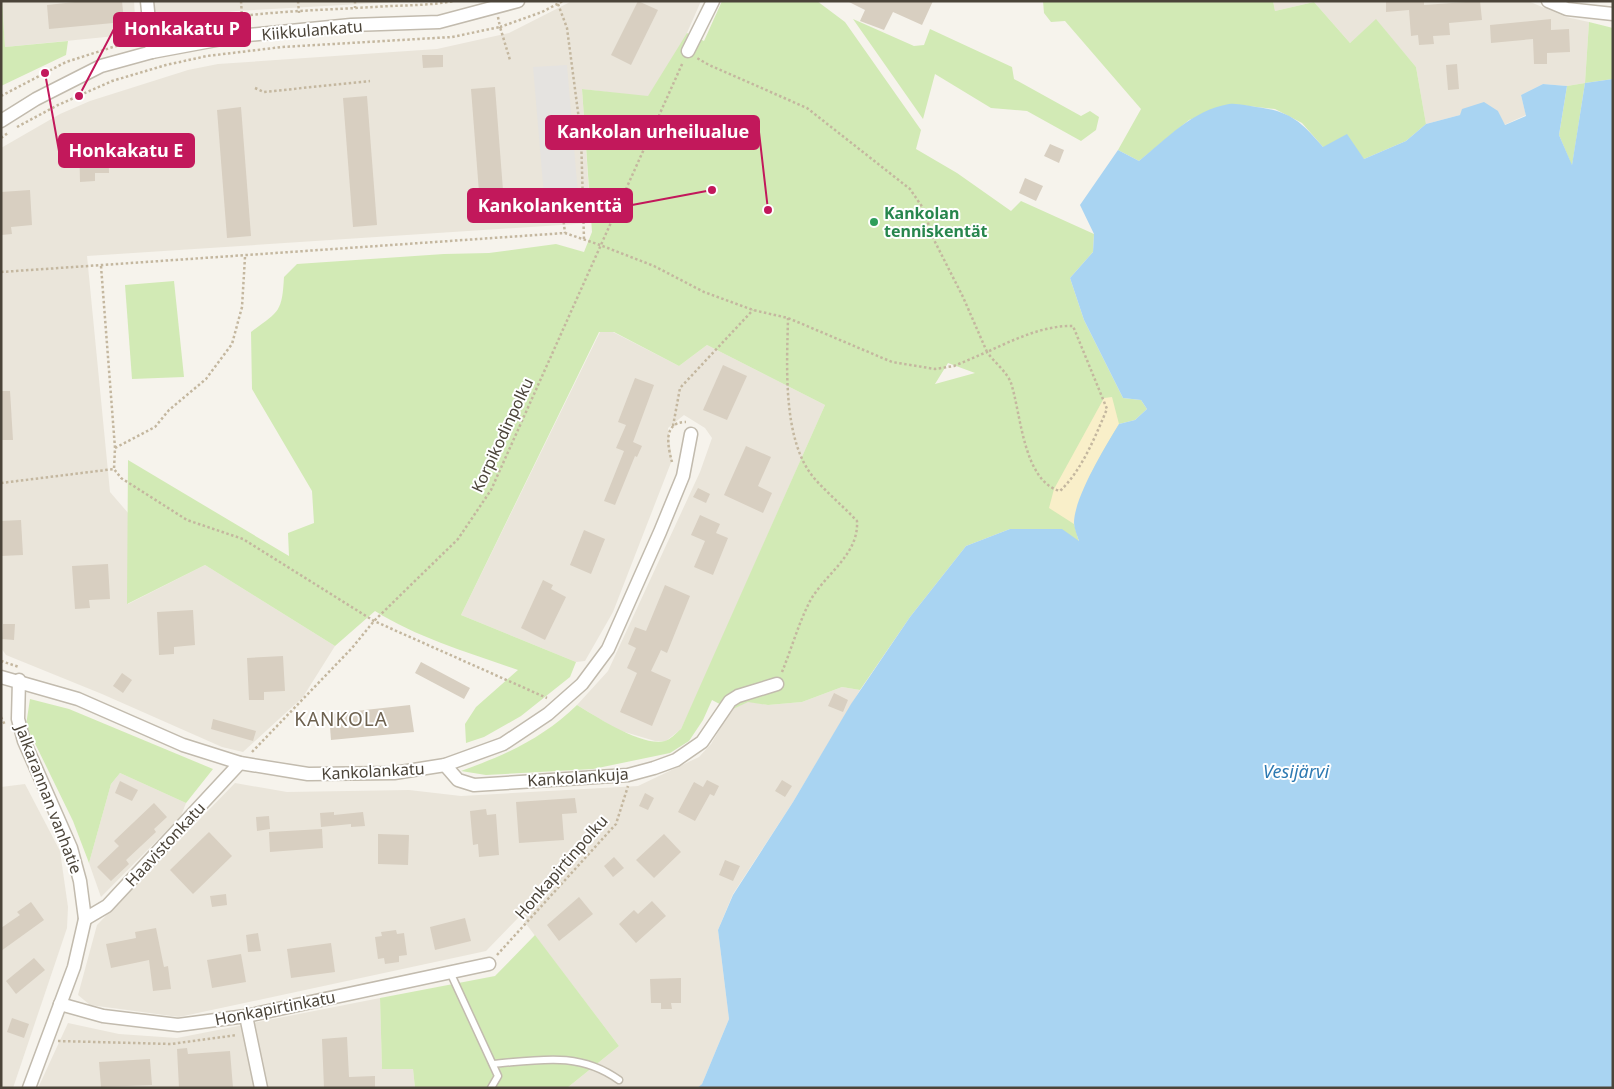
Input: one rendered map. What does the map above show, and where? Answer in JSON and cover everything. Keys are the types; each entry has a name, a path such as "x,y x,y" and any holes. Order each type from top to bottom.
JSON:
{"street":[{"path":"147,1 152,52"},
{"name":"Kiikkulankatu","path":"1,121 36,99 101,66 152,52 210,40 248,35 351,25 439,22 518,1"},
{"path":"688,51 713,1"},
{"path":"1548,1 1567,9 1613,14"},
{"name":"Kankolankatu","path":"1,676 78,699 183,745 240,763 308,774 394,773 445,765 503,744 548,714 582,684 608,649 683,476 689,428"},
{"name":"Jalkarannan vanhatie","path":"19,680 18,718 24,741 71,848 80,881 85,919 74,966 29,1088"},
{"name":"Kankolankuja","path":"445,765 458,780 474,785 628,775 676,760 702,742 730,701 738,696 777,684"},
{"name":"Haavistonkatu","path":"85,919 107,906 240,763"},
{"name":"Honkapirtinkatu","path":"60,1004 103,1016 178,1024 246,1016 489,964"},
{"path":"246,1016 261,1088"}],"lane":[{"path":"450,972 498,1076 491,1088"},
{"path":"493,1064 562,1059 575,1060 605,1070 619,1080"}],"path":[{"path":"241,1 242,17"},
{"path":"298,1 299,13"},
{"path":"355,1 356,8"},
{"path":"1,138 58,105 112,82 166,65 207,56 282,47 452,37 500,27 542,12 563,1"},
{"path":"558,4 567,28 580,135 584,239"},
{"path":"500,27 510,60"},
{"path":"1,272 244,257 565,233 600,244 654,266 704,292 753,310 788,318 892,362 934,368 954,366 987,352 1030,335 1060,326 1073,326 1107,409 1093,444 1068,484 1060,491 1051,489 1037,473 1022,435 1010,381 987,352 963,297 931,234 925,211 910,189 807,108 709,65 688,51"},
{"name":"Korpikodinpolku","path":"240,763 352,648 374,622 458,538 492,490 600,244 688,51"},
{"path":"255,88 264,92 370,81"},
{"path":"563,217 565,233"},
{"path":"115,448 155,428 170,410 206,379 232,344 242,307 244,257"},
{"path":"101,266 115,448 114,469 121,478 187,520 243,539 374,622 552,700 548,704"},
{"path":"672,470 673,464 667,437 672,427 680,388 753,310"},
{"path":"777,684 808,604 819,585 835,570 851,549 858,532 857,521 813,477 797,449 787,373 788,318"},
{"path":"672,427 675,424 689,428"},
{"path":"1,483 114,469"},
{"path":"1,661 19,667"},
{"path":"1,717 9,730"},
{"name":"Honkapirtinpolku","path":"489,964 616,824 627,789 628,775"},
{"path":"47,1038 59,1041 171,1044 251,1034"}],"shaded area":[{"path":"2,1 134,1 136,34 5,47"},
{"path":"153,1 414,1 236,11 187,17 165,25 154,19"},
{"path":"572,1 701,1 683,42 648,97 582,89 591,223 87,256 110,492 129,514 128,604 205,565 335,646 303,697 243,752 222,747 102,694 6,655 1,648 1,148 60,114 90,101 188,70 218,64 437,49 509,33"},
{"path":"1273,1 1528,1 1566,17 1589,22 1585,83 1567,86 1543,84 1521,95 1526,115 1504,125 1498,111 1460,115 1426,124 1416,67 1376,20 1350,43 1314,2 1275,11"},
{"path":"567,65 580,217 546,220 533,67"},
{"path":"600,332 613,332 679,366 707,345 825,405 681,729 666,741 655,741 618,730 577,705 608,671 700,472 712,438 705,428 684,415 668,428 672,460 613,612 585,661 576,662 461,615"},
{"path":"842,687 860,690 793,802 733,894 718,930 729,1019 702,1084 697,1088 567,1088 619,1046 520,916 486,951 179,1017 90,1005 78,995 97,925 235,783 287,792 409,790 461,796 638,786 699,757 711,744 731,710 748,701 768,705 802,702"},
{"path":"120,773 186,803 181,816 101,897 89,863 111,784"},
{"path":"25,784 60,851 68,907 67,928 13,1088 1,1088 1,787"},
{"path":"380,998 382,1069 413,1069 415,1088 38,1088 68,1023 119,1034 177,1038"}],"green space":[{"path":"2,1 5,47 68,41 66,55 1,86"},
{"path":"722,1 817,1 845,22 921,130 916,149 957,173 1011,211 1021,201 1094,234 1093,252 1070,278 1084,320 1123,398 1141,400 1147,409 1135,420 1119,424 1074,524 1079,542 1010,529 966,546 910,617 860,690 842,687 802,702 768,705 748,702 731,710 712,700 703,720 689,741 670,753 593,769 486,775 461,771 509,752 551,727 577,705 620,730 644,740 665,741 681,729 825,405 707,345 679,366 614,332 599,332 461,615 576,662 570,677 521,716 484,737 466,743 465,724 476,707 518,670 426,637 375,611 335,646 205,565 127,604 128,460 289,556 288,533 314,523 312,491 252,389 251,332 268,320 277,310 282,298 284,277 297,264 444,254 489,253 556,244 584,252 592,232 582,89 648,96 687,33 704,41","holes":["948,363 975,373 935,384"]},
{"path":"1043,1 1273,1 1275,11 1314,2 1350,43 1376,19 1416,67 1426,124 1406,141 1364,159 1323,147 1302,123 1275,109 1231,104 1189,120 1139,161 1118,150 1141,109 1065,21 1051,22 1044,13"},
{"path":"853,19 914,46 924,45 930,29 1012,67 1014,79 1081,116 1090,111 1099,117 1096,130 1081,141 1027,111 991,108 935,74 923,119"},
{"path":"1589,22 1613,28 1613,79 1585,83"},
{"path":"1585,83 1572,166 1559,135 1567,86"},
{"path":"174,281 184,377 132,379 125,285"},
{"path":"30,699 69,709 213,769 186,803 120,773 111,784 89,863 73,821 26,725"},
{"path":"535,935 619,1046 567,1088 415,1088 413,1069 382,1069 380,998 495,976"}],"sand":[{"path":"1112,397 1119,424 1086,485 1074,524 1049,508 1054,489 1104,398"}],"water":[{"name":"Vesijärvi","path":"1613,79 1613,1088 697,1088 702,1084 729,1019 718,930 733,895 793,802 851,704 910,617 966,546 1010,529 1062,529 1079,541 1074,524 1076,511 1079,499 1092,472 1119,424 1135,420 1147,409 1141,400 1123,398 1084,320 1070,278 1093,252 1094,234 1080,205 1118,150 1139,161 1192,119 1216,107 1236,104 1278,111 1287,115 1301,124 1323,147 1347,134 1364,159 1406,141 1426,124 1460,115 1462,109 1484,102 1498,111 1505,125 1526,116 1521,95 1543,84 1567,86 1559,135 1572,165 1585,83"}],"building":[{"path":"84,1 122,1 124,22 49,29 47,5"},
{"path":"638,1 658,10 631,65 611,55"},
{"path":"847,1 933,1 922,25 893,12 884,30 860,21 865,10"},
{"path":"1386,1 1424,1 1424,5 1480,1 1482,20 1449,23 1450,35 1433,36 1434,44 1419,45 1418,35 1411,36 1409,10 1386,12"},
{"path":"1551,19 1551,30 1569,29 1570,52 1547,53 1547,64 1534,64 1533,39 1491,43 1490,25"},
{"path":"422,55 443,55 443,67 423,68"},
{"path":"1457,64 1459,89 1448,90 1446,65"},
{"path":"495,87 505,216 481,218 471,89"},
{"path":"367,96 377,225 353,227 343,98"},
{"path":"241,107 251,236 227,238 217,110"},
{"path":"79,138 108,138 109,173 95,173 95,181 80,182"},
{"path":"1050,144 1064,150 1059,163 1044,156"},
{"path":"1025,178 1043,186 1036,201 1019,193"},
{"path":"30,190 32,225 11,227 12,234 1,235 1,192"},
{"path":"723,365 747,376 727,420 703,410"},
{"path":"635,378 654,385 633,442 642,446 637,457 635,456 615,505 604,501 624,451 616,448 626,425 618,422"},
{"path":"1,391 10,391 13,440 1,440"},
{"path":"746,446 771,457 758,486 772,493 763,513 724,495"},
{"path":"698,488 710,494 706,503 693,497"},
{"path":"700,515 720,524 716,533 728,538 713,575 694,567 705,541 691,535"},
{"path":"21,520 23,555 1,556 1,521"},
{"path":"584,530 605,539 591,574 570,565"},
{"path":"108,564 110,599 89,600 90,608 75,609 72,566"},
{"path":"543,580 553,585 551,589 566,597 545,640 521,628"},
{"path":"665,585 690,596 667,653 661,650 651,671 671,680 652,726 620,712 637,673 627,668 636,648 628,644 635,627 646,631"},
{"path":"193,610 195,645 174,647 174,654 159,655 157,612"},
{"path":"3,624 15,624 14,640 2,639"},
{"path":"283,656 285,691 264,692 264,700 249,700 247,658"},
{"path":"421,662 470,688 464,699 415,673"},
{"path":"122,673 132,680 123,693 113,686"},
{"path":"834,693 848,700 843,712 828,706"},
{"path":"410,705 414,732 331,740 329,714"},
{"path":"213,719 256,731 253,741 211,729"},
{"path":"707,780 719,786 714,796 710,794 695,821 678,812 694,782 703,787"},
{"path":"782,780 792,786 785,797 775,791"},
{"path":"120,781 138,790 132,801 115,793"},
{"path":"645,793 654,798 648,810 639,806"},
{"path":"575,798 577,813 562,814 564,840 519,843 516,802"},
{"path":"154,803 167,817 154,829 156,832 126,860 129,864 111,881 97,867 119,846 114,841"},
{"path":"486,809 487,815 496,814 499,855 479,857 478,844 473,845 470,811"},
{"path":"334,812 334,815 363,812 365,826 351,827 351,824 321,827 320,813"},
{"path":"269,816 270,829 257,831 256,817"},
{"path":"322,829 323,848 270,852 269,832"},
{"path":"209,832 232,856 193,894 170,870"},
{"path":"378,834 409,835 408,865 378,864"},
{"path":"664,834 681,852 654,878 636,860"},
{"path":"614,857 624,868 613,877 604,866"},
{"path":"725,860 740,866 733,881 719,875"},
{"path":"226,894 227,905 212,907 210,896"},
{"path":"579,897 593,914 559,941 547,925"},
{"path":"652,901 666,916 636,943 619,924 634,910 638,914"},
{"path":"31,902 44,920 1,951 1,928 20,915 17,912"},
{"path":"465,918 471,941 435,950 430,927"},
{"path":"156,928 164,967 168,966 171,989 153,991 149,960 111,968 106,944 136,938 135,932"},
{"path":"396,930 397,934 404,933 407,955 399,956 399,962 385,964 384,958 378,959 375,937 382,936 381,932"},
{"path":"258,933 261,951 248,952 246,935"},
{"path":"331,943 335,972 291,978 287,949"},
{"path":"241,954 246,982 212,988 207,960"},
{"path":"34,958 45,970 16,994 6,981"},
{"path":"681,978 681,1003 671,1003 672,1009 661,1009 661,1003 651,1003 650,979"},
{"path":"12,1018 29,1024 24,1038 7,1032"},
{"path":"347,1037 349,1077 375,1076 375,1088 324,1088 322,1039"},
{"path":"187,1048 188,1054 230,1051 233,1088 179,1088 177,1049"},
{"path":"150,1059 152,1085 101,1087 99,1062"}],"place":[{"name":"Honkakatu E","path":"45,73"},
{"name":"Honkakatu P","path":"79,96"},
{"name":"Kankolankenttä","path":"712,190"},
{"name":"Kankolan urheilualue","path":"768,210"},
{"name":"Kankolan tenniskentät","path":"874,222"}],"district":[{"name":"KANKOLA","path":"341,719"}]}
